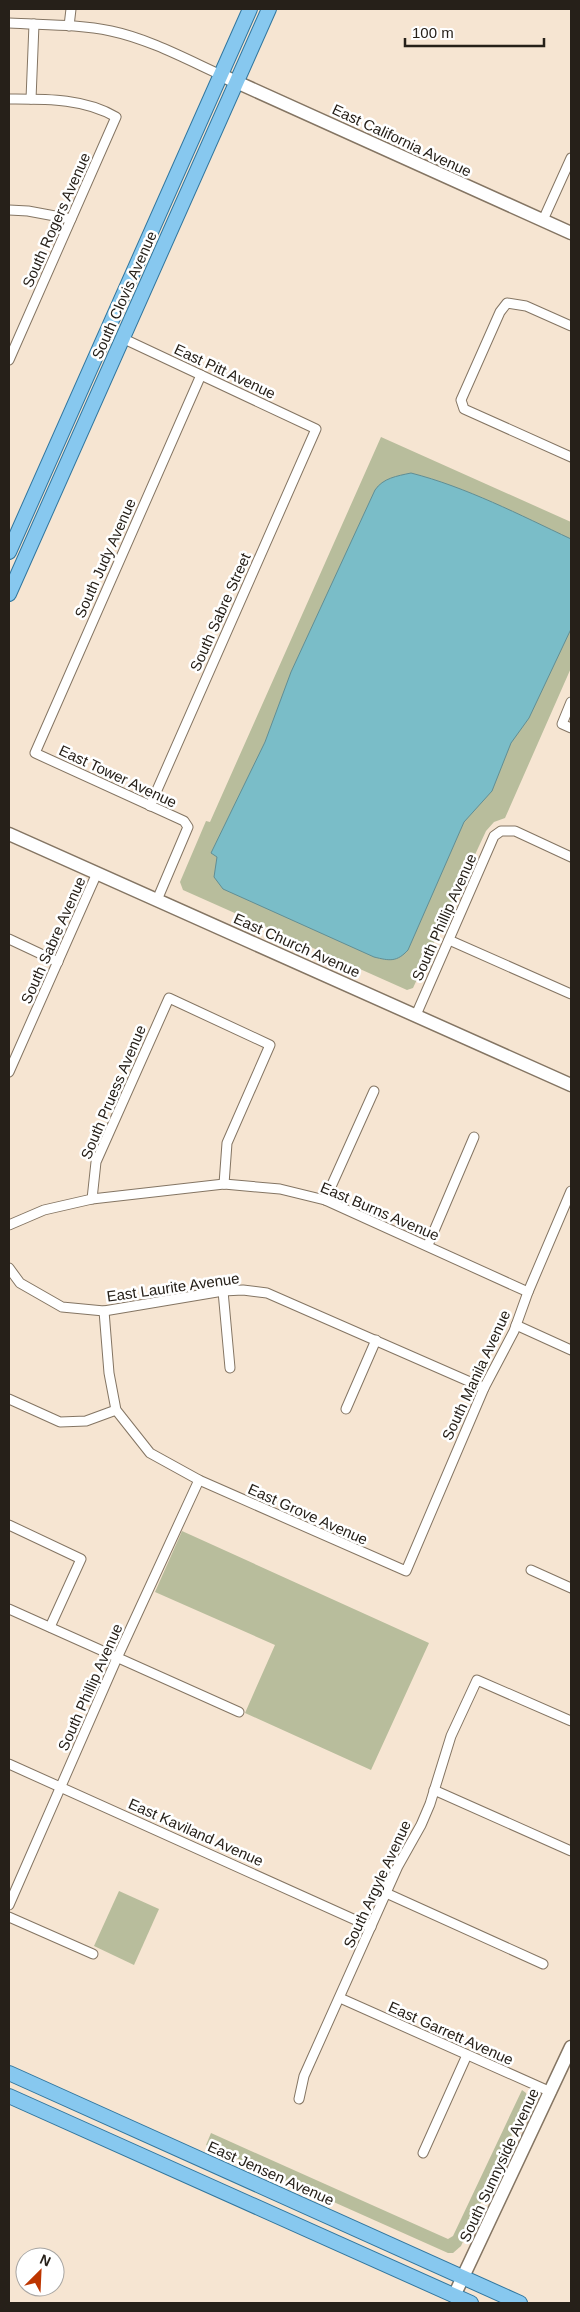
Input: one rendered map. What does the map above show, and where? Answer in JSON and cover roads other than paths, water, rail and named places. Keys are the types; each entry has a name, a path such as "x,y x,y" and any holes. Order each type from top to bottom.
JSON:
{"main road":[{"name":"South Clovis Avenue","path":"9,552 250,9"},
{"name":"South Clovis Avenue","path":"9,594 268,9"},
{"path":"122,338 118,335 117,329 140,273 144,248"},
{"name":"East Jensen Avenue","path":"9,2073 520,2303"},
{"path":"9,2096 471,2303"}],"street":[{"path":"69,26 71,9"},
{"path":"9,23 94,27 132,36 221,75"},
{"path":"9,99 31,99 34,24"},
{"name":"East California Avenue","path":"221,75 571,232"},
{"name":"South Rogers Avenue","path":"9,360 116,117 104,110 89,105 31,99"},
{"path":"543,220 571,158"},
{"path":"9,210 28,210 71,219"},
{"path":"571,326 526,306 507,303 500,312 461,400 464,409 571,457"},
{"name":"East Pitt Avenue","path":"122,338 316,429"},
{"name":"South Judy Avenue","path":"35,753 201,375"},
{"name":"South Sabre Street","path":"150,806 316,429"},
{"path":"571,702 562,724 571,728"},
{"name":"East Tower Avenue","path":"35,753 184,821 188,827 157,900"},
{"name":"South Phillip Avenue","path":"416,1016 494,836 501,831 515,831 571,857"},
{"name":"East Church Avenue","path":"9,834 571,1085"},
{"name":"South Sabre Avenue","path":"9,1072 97,873"},
{"path":"9,939 58,962"},
{"path":"449,940 571,994"},
{"name":"South Pruess Avenue","path":"92,1198 96,1162 168,998 270,1045 227,1143 224,1184"},
{"path":"325,1200 374,1091"},
{"path":"428,1245 474,1137"},
{"name":"East Burns Avenue","path":"9,1225 44,1210 92,1198 224,1184 280,1188 325,1200 428,1245 528,1292"},
{"name":"South Manila Avenue","path":"406,1571 484,1388 516,1325 571,1191"},
{"name":"East Laurite Avenue","path":"9,1268 20,1284 62,1307 104,1312 223,1291 243,1290 267,1293 484,1388"},
{"path":"223,1291 230,1368"},
{"path":"104,1312 109,1373 116,1410 150,1454 200,1480"},
{"path":"516,1325 571,1350"},
{"path":"346,1409 376,1340"},
{"path":"9,1399 60,1422 86,1421 116,1410"},
{"name":"South Phillip Avenue","path":"9,1905 117,1658 200,1480"},
{"name":"East Grove Avenue","path":"200,1480 406,1571"},
{"path":"9,1525 81,1559 50,1627"},
{"path":"531,1570 571,1588"},
{"path":"9,1609 239,1712"},
{"name":"South Argyle Avenue","path":"299,2099 304,2076 398,1866 421,1825 451,1736 477,1680 571,1721"},
{"name":"East Kaviland Avenue","path":"9,1764 371,1926"},
{"path":"434,1790 571,1851"},
{"path":"386,1893 543,1964"},
{"path":"9,1917 93,1954"},
{"name":"East Garrett Avenue","path":"340,1998 551,2092"},
{"name":"South Sunnyside Avenue","path":"454,2296 571,2047"},
{"path":"423,2153 467,2055"}],"water":[{"path":"411,473 472,494 571,539 571,629 529,718 511,743 492,791 464,822 408,950 397,959 389,960 374,957 223,889 214,877 217,857 211,853 265,742 291,672 375,490 386,480"}]}
